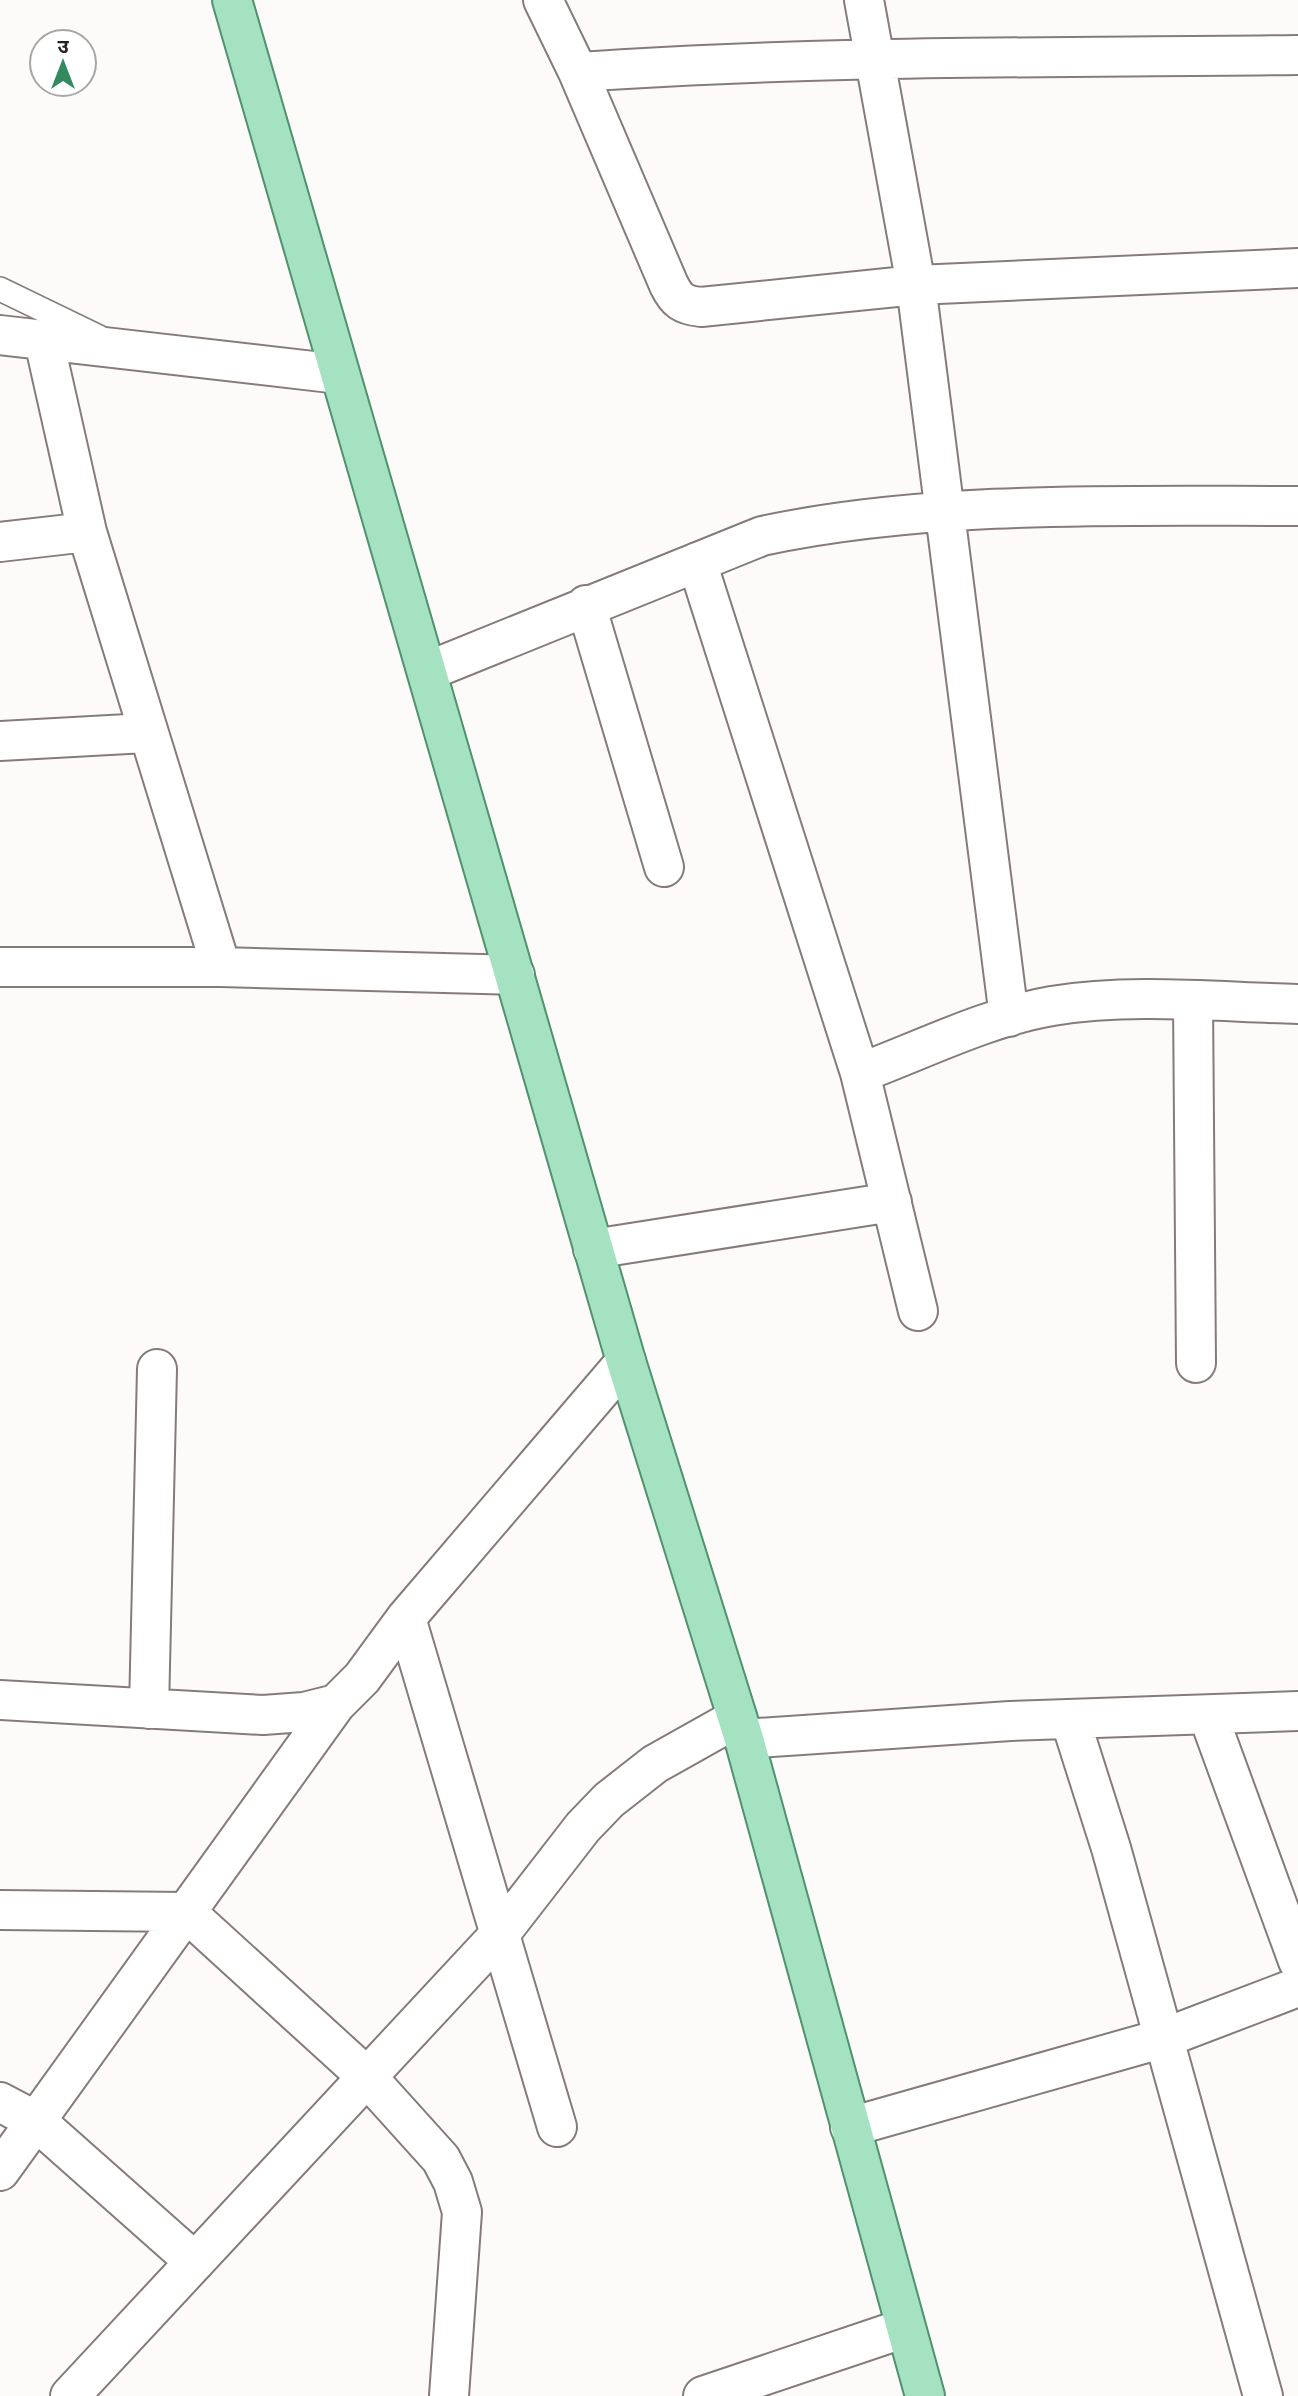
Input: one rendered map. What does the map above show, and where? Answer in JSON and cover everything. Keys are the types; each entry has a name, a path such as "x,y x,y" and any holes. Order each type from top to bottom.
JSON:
{"main road":[{"path":"232,0 593,1249 740,1728 925,2396"}],"street":[{"path":"543,0 578,72 668,285 676,299 684,305 701,307 916,285 1298,268"},
{"path":"864,0 916,285 1009,1017"},
{"path":"578,72 875,59 1298,55"},
{"path":"0,335 339,374"},
{"path":"44,341 87,532 146,733 221,967"},
{"path":"428,671 762,536 812,526 944,513 1298,506"},
{"path":"0,542 87,532"},
{"path":"697,562 860,1073 918,1311"},
{"path":"586,605 664,867"},
{"path":"0,741 146,733"},
{"path":"0,967 221,967 515,975"},
{"path":"860,1073 1009,1017 1052,1006 1108,1001 1298,1004"},
{"path":"1193,1002 1196,1363"},
{"path":"593,1249 892,1202"},
{"path":"0,2171 336,1704 362,1678 406,1618 626,1361"},
{"path":"149,1709 157,1369"},
{"path":"406,1618 557,2127"},
{"path":"0,1700 263,1715 304,1712 336,1704"},
{"path":"70,2396 499,1934 583,1827 609,1800 655,1764 740,1728 1298,1711"},
{"path":"1208,1715 1298,1961"},
{"path":"1070,1719 1111,1848 1263,2396"},
{"path":"0,1910 186,1912 367,2077 441,2159 453,2182 462,2212 449,2396"},
{"path":"850,2127 1164,2038 1298,1987"},
{"path":"0,2102 36,2121 195,2262"},
{"path":"703,2396 905,2328"}],"lane":[{"path":"0,289 124,349"}]}
